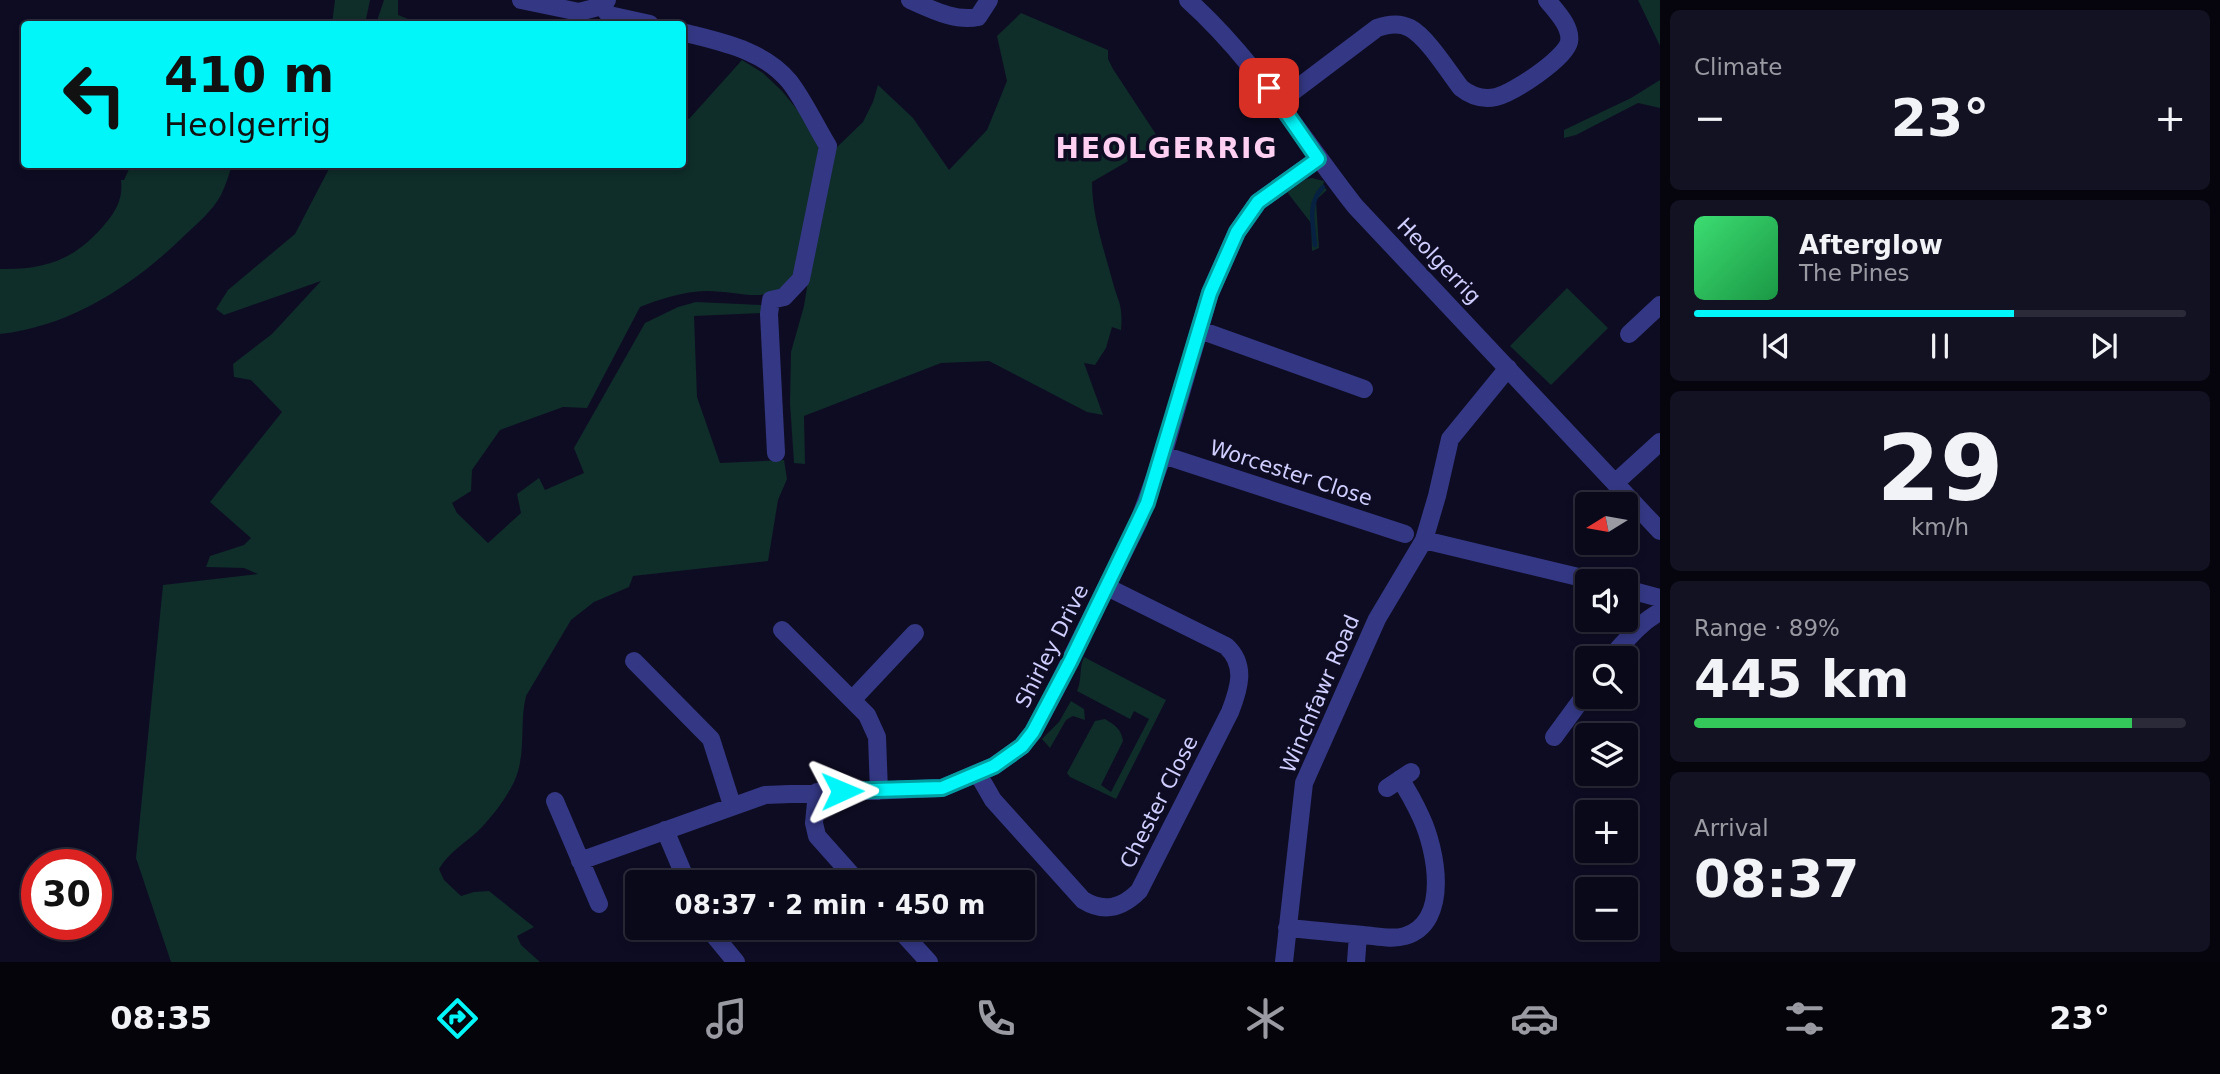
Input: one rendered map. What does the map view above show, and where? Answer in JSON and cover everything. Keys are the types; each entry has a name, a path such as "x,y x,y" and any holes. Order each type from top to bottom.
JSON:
{"street":[{"path":"521,0 579,12 605,3 609,15 636,21"},
{"path":"909,0 939,12 970,18 978,16 989,0"},
{"path":"1279,102 1377,28 1388,24 1410,28 1469,94 1497,97 1547,68 1563,53 1569,43 1569,33 1564,22 1547,0"},
{"name":"Heolgerrig","path":"1194,5 1234,45 1279,102 1318,159 1362,213 1660,531"},
{"path":"686,33 753,53 777,69 790,82 828,146 801,279 785,297 771,300 769,314 776,453"},
{"name":"Shirley Drive","path":"580,860 765,795 942,788 978,774 1009,757 1033,732 1139,522 1163,455 1210,293 1237,232 1258,202 1318,159"},
{"path":"1629,334 1660,306"},
{"path":"1200,330 1344,376 1364,389"},
{"name":"Winchfawr Road","path":"1284,962 1304,783 1377,619 1424,540 1450,439 1508,368"},
{"path":"1615,483 1660,442"},
{"name":"Worcester Close","path":"1163,455 1405,534"},
{"path":"1424,540 1575,576"},
{"name":"Chester Close","path":"978,774 993,800 1083,900 1104,909 1117,907 1129,902 1139,891 1230,712 1239,690 1240,675 1233,653 1226,646 1107,587"},
{"path":"1638,592 1660,598"},
{"path":"1621,646 1651,617 1660,612"},
{"path":"782,630 867,715 877,737 879,791"},
{"path":"853,699 915,633"},
{"path":"634,661 711,739 732,805"},
{"path":"1555,737 1575,709"},
{"path":"1287,928 1394,938 1417,931 1427,922 1436,894 1430,843 1422,818 1399,780"},
{"path":"817,792 814,824 817,836 847,870"},
{"path":"555,801 598,904"},
{"path":"665,830 682,870"},
{"path":"1356,962 1358,934"},
{"path":"718,940 736,962"},
{"path":"909,940 929,962"}],"green space":[{"path":"335,0 370,0 366,21 332,21"},
{"path":"384,0 398,0 398,15 413,21 377,21"},
{"path":"1638,0 1660,0 1660,46"},
{"path":"1021,13 1108,50 1108,59 1113,69 1161,142 1092,182 1096,220 1121,315 1121,330 1112,327 1106,348 1095,365 1084,363 1103,415 1087,412 989,361 941,363 804,416 805,464 794,463 790,403 791,352 804,306 816,232 835,149 863,122 878,85 913,118 949,170 987,130 1007,81 997,36"},
{"path":"742,60 763,73 804,118 819,145 799,263 791,278 771,293 747,295 704,291 671,296 640,307 587,408 563,407 500,430 472,470 471,491 452,503 457,513 488,543 521,513 517,494 539,478 545,490 584,473 574,448 645,323 678,307 696,302 761,305 762,313 694,316 697,397 720,463 784,460 787,479 778,500 768,561 633,576 629,587 594,602 571,620 526,696 522,750 514,782 488,820 452,853 439,869 444,880 461,896 489,891 534,927 517,936 521,945 540,962 171,962 136,858 163,585 258,574 244,568 206,567 210,556 244,545 251,538 210,502 282,412 251,380 234,377 233,364 272,334 321,281 224,315 216,309 228,290 295,234 329,168 686,168 686,118 689,119"},
{"path":"1660,80 1660,108 1638,103 1576,135 1564,138 1564,130 1631,98"},
{"path":"130,168 231,168 223,191 205,216 165,253 123,286 77,312 52,322 27,330 0,334 0,269 46,264 83,246 113,214 120,198 121,180 124,180"},
{"path":"1312,178 1324,181 1323,186 1327,190 1316,200 1319,248 1312,251 1311,223 1287,192"},
{"path":"1567,288 1608,328 1551,385 1510,346"},
{"path":"1084,657 1166,700 1116,799 1070,777 1067,773 1095,721 1105,719 1117,728 1123,741 1101,785 1111,792 1149,719 1134,711 1130,719 1077,691"},
{"path":"1071,701 1084,709 1085,720 1073,716 1066,720 1050,748 1042,739 1059,722"}],"waterway":[{"path":"1315,245 1313,207 1323,187"}],"district":[{"name":"HEOLGERRIG","path":"1167,148"}],"route":[{"path":"842,791 942,788 978,774 1009,757 1033,732 1147,503 1210,293 1224,258 1237,232 1258,202 1318,159 1269,88"}]}
